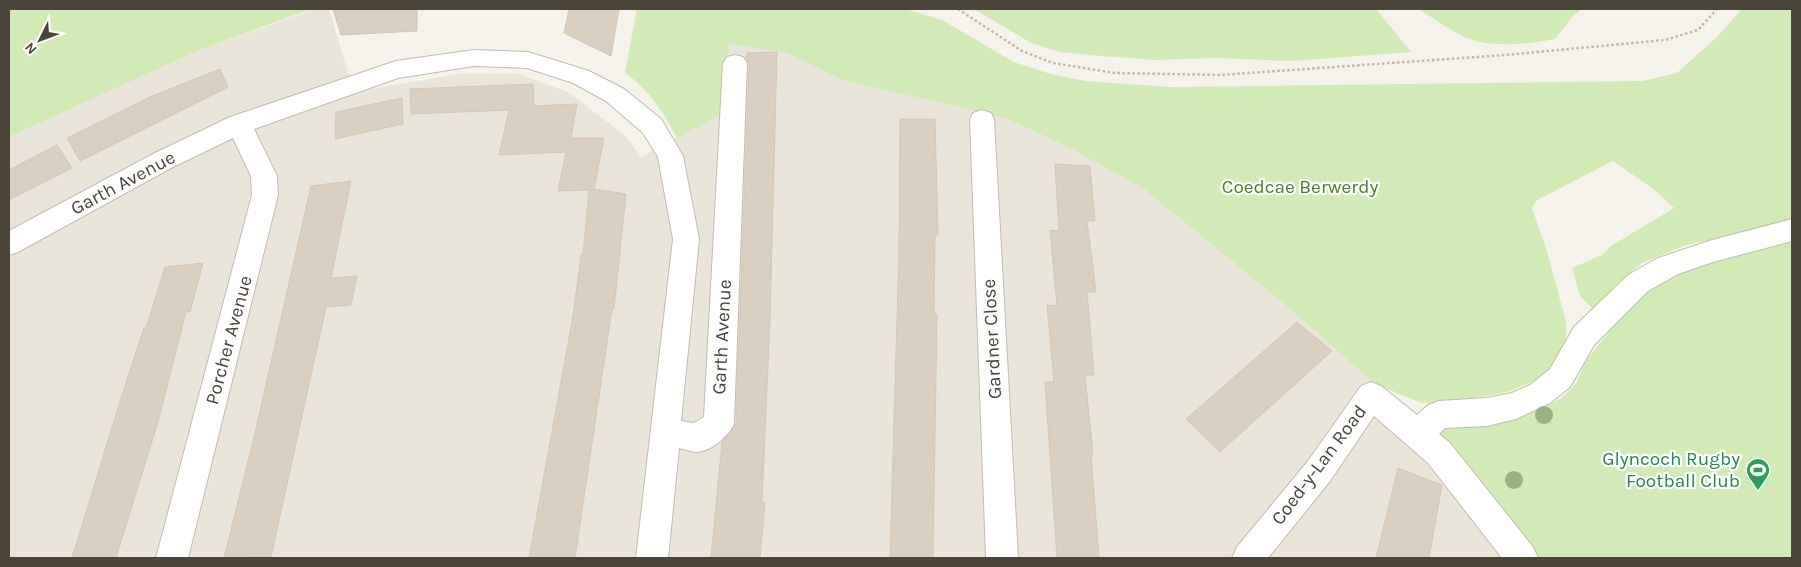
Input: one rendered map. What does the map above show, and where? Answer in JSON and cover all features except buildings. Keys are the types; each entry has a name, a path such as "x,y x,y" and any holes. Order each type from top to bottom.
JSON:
{"street":[{"name":"Garth Avenue","path":"9,244 162,161 239,124 396,70 474,58 528,60 581,77 615,95 652,126 670,156 686,239 664,431 697,438 718,424 735,64"},
{"name":"Gardner Close","path":"982,119 1002,558"},
{"name":"Porcher Avenue","path":"172,558 265,195 264,176 239,124"},
{"path":"1522,558 1429,444 1427,425 1440,415 1487,412 1516,406 1540,394 1560,378 1584,336 1638,283 1668,266 1712,251 1792,230"},
{"name":"Coed-y-Lan Road","path":"1254,555 1319,471 1371,395 1429,444"},
{"path":"652,558 664,431"}],"path":[{"path":"958,9 1022,51 1053,63 1115,73 1220,75 1505,55 1665,40 1698,30 1717,9"}],"shaded area":[{"path":"315,9 329,9 354,92 458,74 519,74 568,92 626,136 641,157 724,112 729,44 789,53 842,80 1005,118 1070,148 1144,189 1289,308 1375,384 1406,439 1509,558 9,558 9,137 197,51"}],"green space":[{"path":"9,9 311,9 197,51 9,137"},
{"name":"Coedcae Berwerdy","path":"637,9 908,10 942,20 1014,62 1051,74 1085,81 1170,87 1642,81 1677,73 1717,37 1742,9 1792,9 1792,221 1683,246 1642,263 1616,284 1603,301 1592,308 1580,296 1572,268 1602,255 1611,246 1674,208 1656,191 1613,161 1537,200 1532,208 1547,251 1566,322 1566,337 1562,354 1555,367 1542,377 1511,391 1457,402 1422,403 1375,384 1289,308 1144,189 1070,148 1005,118 842,80 788,53 729,44 725,112 677,138 655,102 625,73"},
{"path":"974,9 1376,9 1411,52 1291,61 1217,58 1154,60 1060,52 1031,43"},
{"path":"1418,9 1582,9 1573,16 1555,39 1499,44 1467,38"},
{"path":"1792,242 1792,558 1540,558 1474,483 1430,428 1512,417 1544,408 1563,397 1577,382 1584,363 1635,299 1673,274"}],"place":[{"name":"Glyncoch Rugby Football Club","path":"1758,491"}]}
